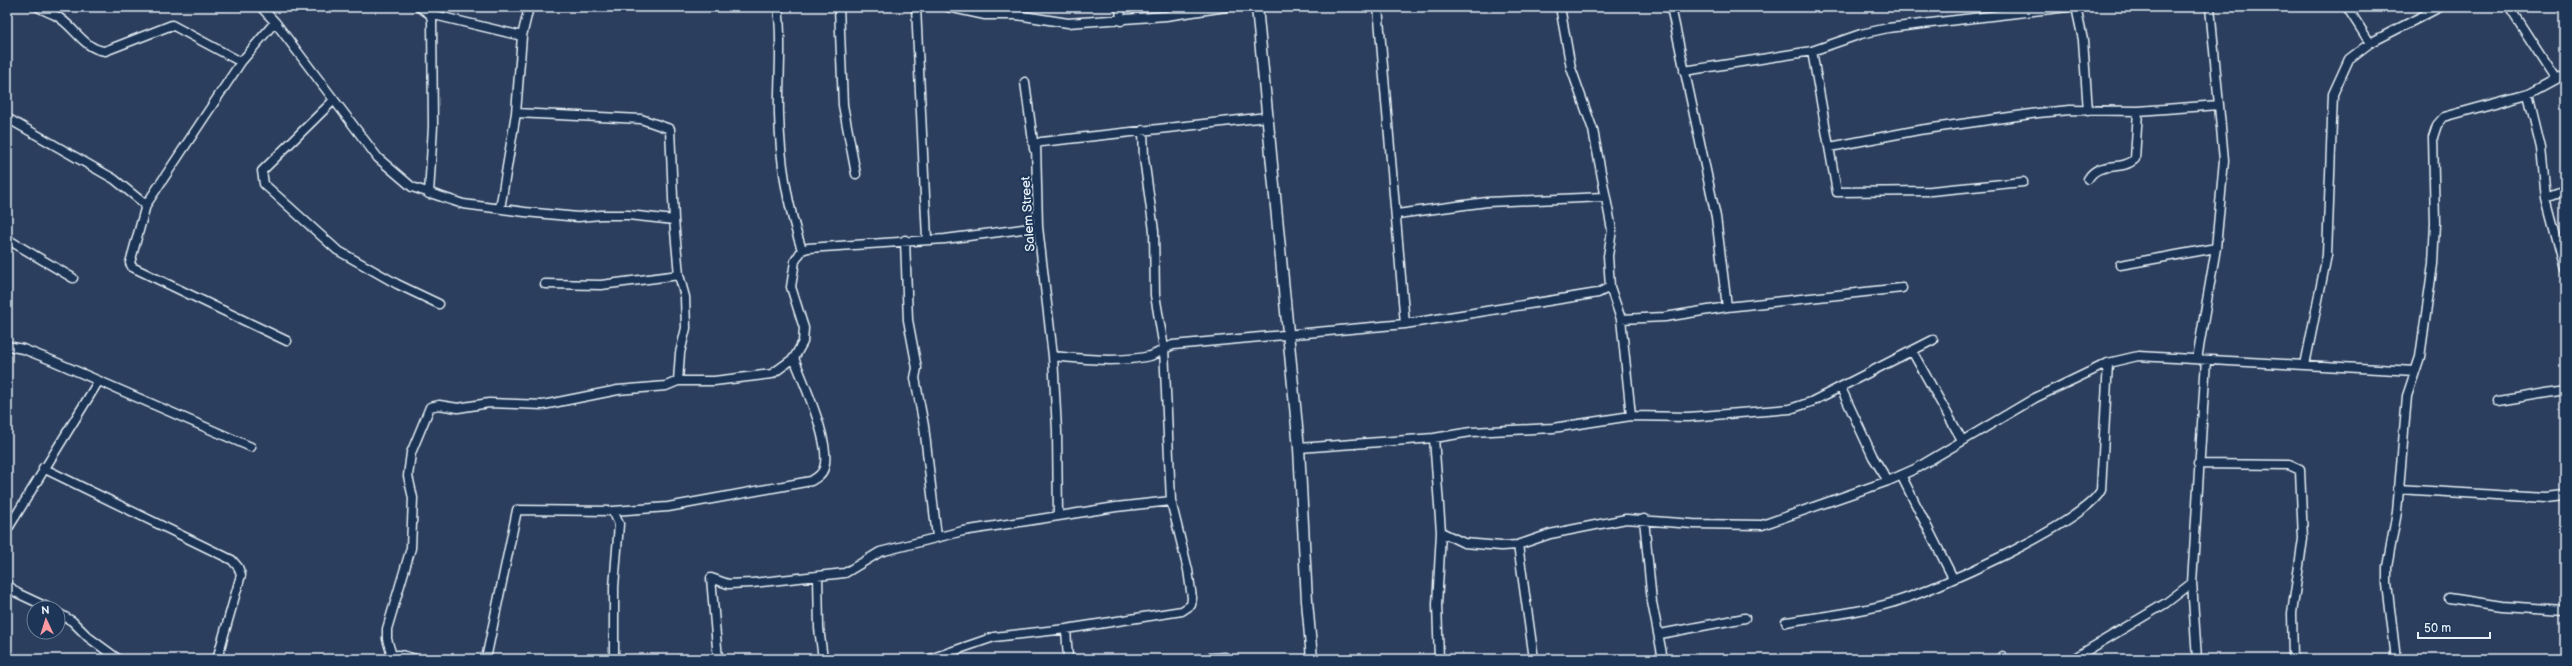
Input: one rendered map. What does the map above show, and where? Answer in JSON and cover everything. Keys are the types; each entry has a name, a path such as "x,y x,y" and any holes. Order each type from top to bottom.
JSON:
{"street":[{"path":"38,7 48,10 74,29 95,50 105,51 172,25 241,62"},
{"path":"261,7 275,22 378,158 412,187 429,194 463,204 500,209 578,218 615,215 674,220"},
{"path":"419,7 430,14 522,36"},
{"path":"500,209 516,113 522,36 529,7"},
{"path":"415,659 402,655 390,658 387,628 411,548 413,529 413,498 408,476 411,453 430,407 439,405 458,408 489,403 543,405 618,390 666,386 678,381 714,381 772,374 794,358 803,342 804,328 791,287 795,261 802,250 793,219 782,154 779,116 780,45 778,7"},
{"path":"839,7 843,105 856,174"},
{"path":"916,7 927,239"},
{"path":"948,7 984,16 1017,11 1068,23 1121,21 1226,7"},
{"path":"1120,7 1121,21"},
{"path":"1257,7 1299,448 1307,601 1312,659"},
{"path":"1378,7 1397,214 1405,324"},
{"path":"1560,7 1571,68 1593,130 1604,197 1612,230 1608,256 1610,287 1621,318 1631,416"},
{"path":"1671,7 1716,217 1727,307"},
{"path":"1684,71 1812,51 1861,34 1888,28 2068,7"},
{"path":"2076,7 2083,40 2088,111"},
{"path":"2197,359 2216,248 2224,160 2210,7"},
{"path":"2347,7 2370,42"},
{"path":"2305,365 2327,255 2333,94 2349,59 2370,42 2440,7"},
{"path":"2509,7 2555,78"},
{"path":"429,194 433,126 432,20 430,14"},
{"path":"275,22 241,62 146,205 130,256 132,267 286,341"},
{"path":"1812,51 1837,192 1931,191 2024,182"},
{"path":"2396,659 2387,567 2397,512 2407,396 2420,357 2433,264 2435,223 2433,137 2437,125 2444,117 2528,94 2555,78 2565,74"},
{"name":"Salem Street","path":"1025,82 1035,152 1038,226 1053,356 1057,431 1058,516"},
{"path":"2528,94 2541,148 2546,198 2565,269"},
{"path":"334,100 262,171 264,184 337,250 397,284 439,304"},
{"path":"1830,147 1979,121 2038,113 2138,111 2219,105"},
{"path":"2088,179 2092,172 2098,168 2130,164 2135,159 2138,111"},
{"path":"516,113 641,119 670,129 674,220 679,275 685,297 686,328 680,353 678,381"},
{"path":"1035,152 1036,144 1041,142 1143,130 1221,124 1267,117"},
{"path":"7,118 114,179 146,205"},
{"path":"930,659 994,637 1066,629 1188,609 1192,598 1171,501 1164,348 1155,295 1154,231 1144,158 1143,130"},
{"path":"2546,198 2565,191"},
{"path":"1397,214 1487,202 1604,197"},
{"path":"802,250 994,233 1038,226"},
{"path":"7,239 73,278"},
{"path":"905,240 908,320 917,368 915,378 924,426 937,537"},
{"path":"2120,265 2216,248"},
{"path":"545,284 601,285 679,275"},
{"path":"1053,356 1085,360 1152,356 1164,348 1196,342 1405,324 1598,293 1610,287"},
{"path":"1621,318 1665,317 1727,307 1902,288"},
{"path":"1299,448 1434,438 1471,432 1553,428 1631,416 1688,417 1790,409 1811,402 1841,388 1933,340"},
{"path":"7,346 23,349 251,447"},
{"path":"1912,351 1962,440"},
{"path":"1441,532 1464,544 1518,545 1544,536 1602,522 1626,519 1644,519 1692,524 1762,525 1888,481 2035,398 2108,362 2138,356 2415,371"},
{"path":"486,659 517,510 613,511 668,507 811,481 818,477 824,469 825,461 820,426 794,358"},
{"path":"2197,659 2192,583 2198,464 2206,360"},
{"path":"1786,622 1891,603 1953,578 2030,542 2087,508 2096,499 2101,490 2108,362"},
{"path":"7,530 43,468 98,382"},
{"path":"1841,388 1873,457 1888,481"},
{"path":"2498,401 2565,390"},
{"path":"1434,438 1441,532 1437,605 1439,659"},
{"path":"2198,464 2289,465 2300,470 2304,539 2292,613 2293,659"},
{"path":"43,468 232,560 238,567 241,575 217,659"},
{"path":"1901,475 1953,578"},
{"path":"2398,489 2545,498 2565,496"},
{"path":"718,659 711,578 728,584 845,573 880,552 937,537 1019,520 1058,516 1116,506 1171,501"},
{"path":"613,511 619,524 614,587 614,659"},
{"path":"1644,519 1652,602 1660,634 1662,659"},
{"path":"1518,545 1534,659"},
{"path":"818,576 819,628 823,659"},
{"path":"2073,659 2166,603 2192,583"},
{"path":"7,584 17,593 32,600"},
{"path":"2449,598 2502,606 2565,610"},
{"path":"66,617 72,620 88,636 118,659"},
{"path":"1660,634 1745,618"},
{"path":"1066,629 1068,659"},
{"path":"1196,659 1225,656 1227,659"}]}
